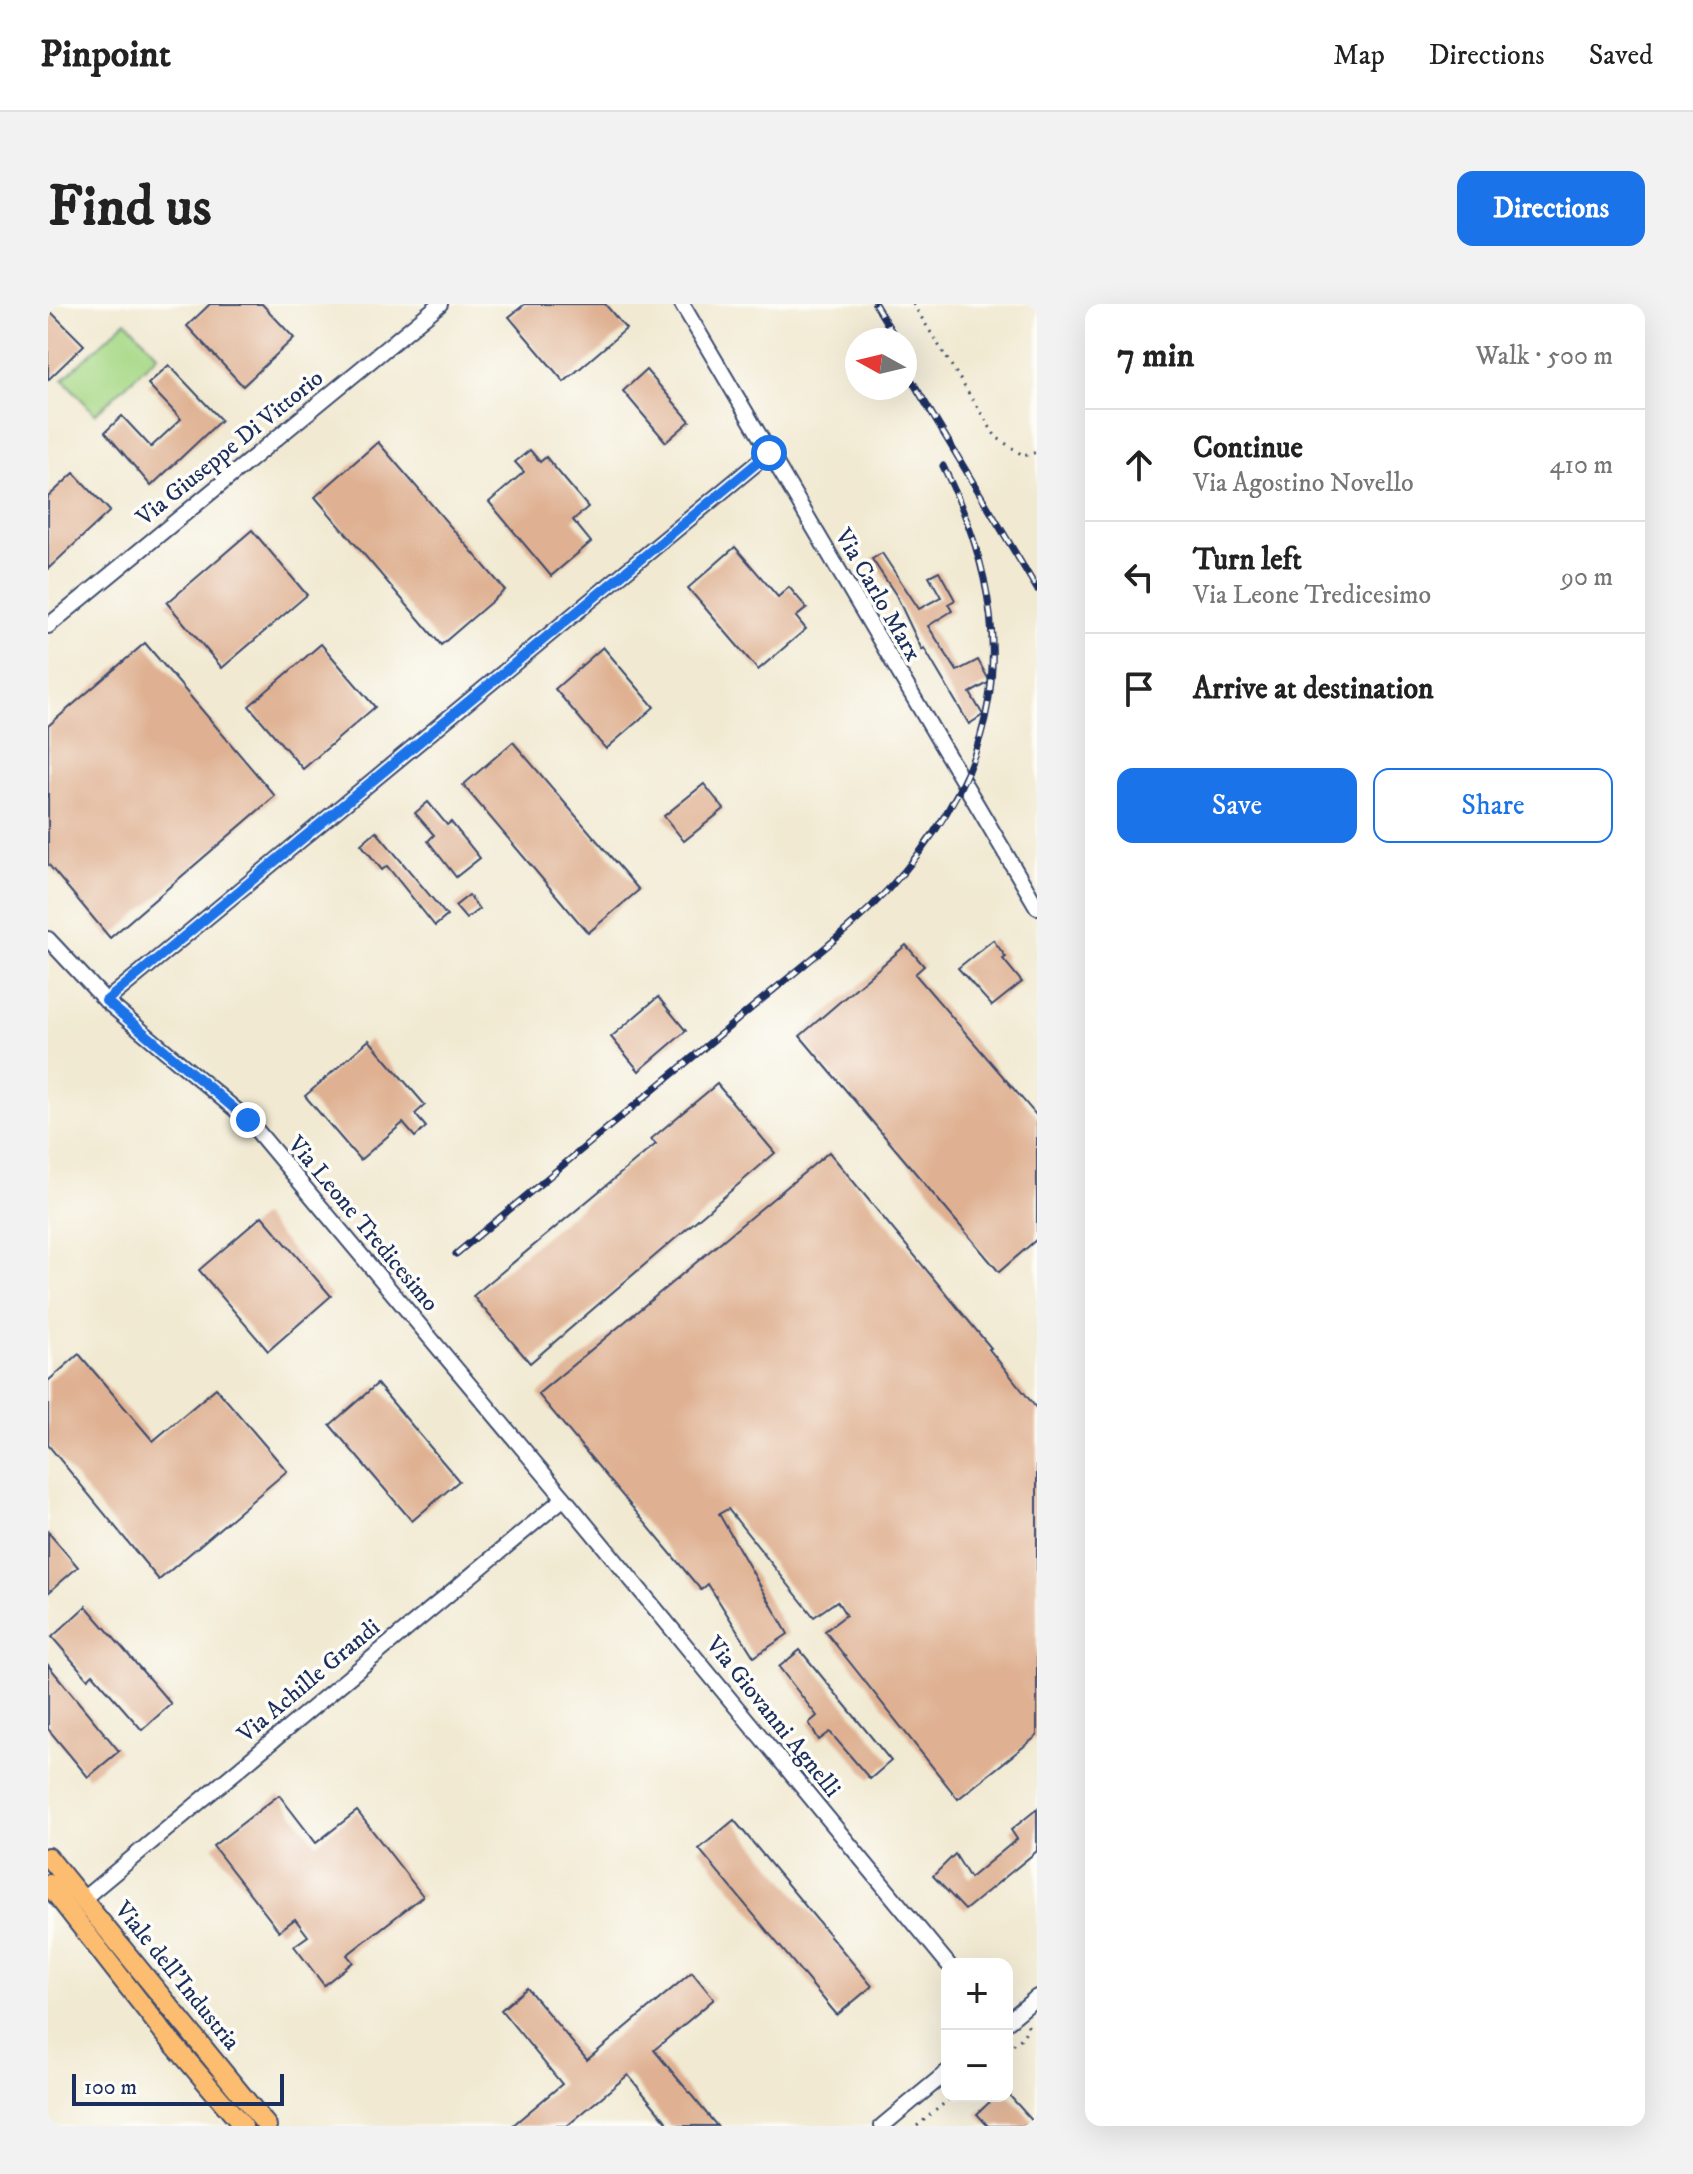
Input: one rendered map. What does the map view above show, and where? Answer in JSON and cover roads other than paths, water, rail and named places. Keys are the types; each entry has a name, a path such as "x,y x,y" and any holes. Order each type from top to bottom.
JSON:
{"main road":[{"name":"Viale dell'Industria","path":"48,1857 267,2126"},
{"name":"Viale dell'Industria","path":"48,1884 164,2033 243,2126"}],"street":[{"name":"Via Giuseppe Di Vittorio","path":"48,626 440,304"},
{"name":"Via Carlo Marx","path":"682,304 1037,907"},
{"path":"106,1001 769,453"},
{"name":"Via Leone Tredicesimo","path":"48,939 106,1001 248,1120 564,1498"},
{"name":"Via Achille Grandi","path":"83,1899 564,1498"},
{"name":"Via Giovanni Agnelli","path":"564,1498 943,1958"},
{"path":"1013,2017 1037,1997"},
{"path":"882,2126 941,2077"}],"railway":[{"path":"875,304 890,328"},
{"path":"917,389 1037,589"},
{"path":"456,1254 853,924 915,859 950,807 974,755 988,701 992,645 986,588 970,528 943,466"}]}
